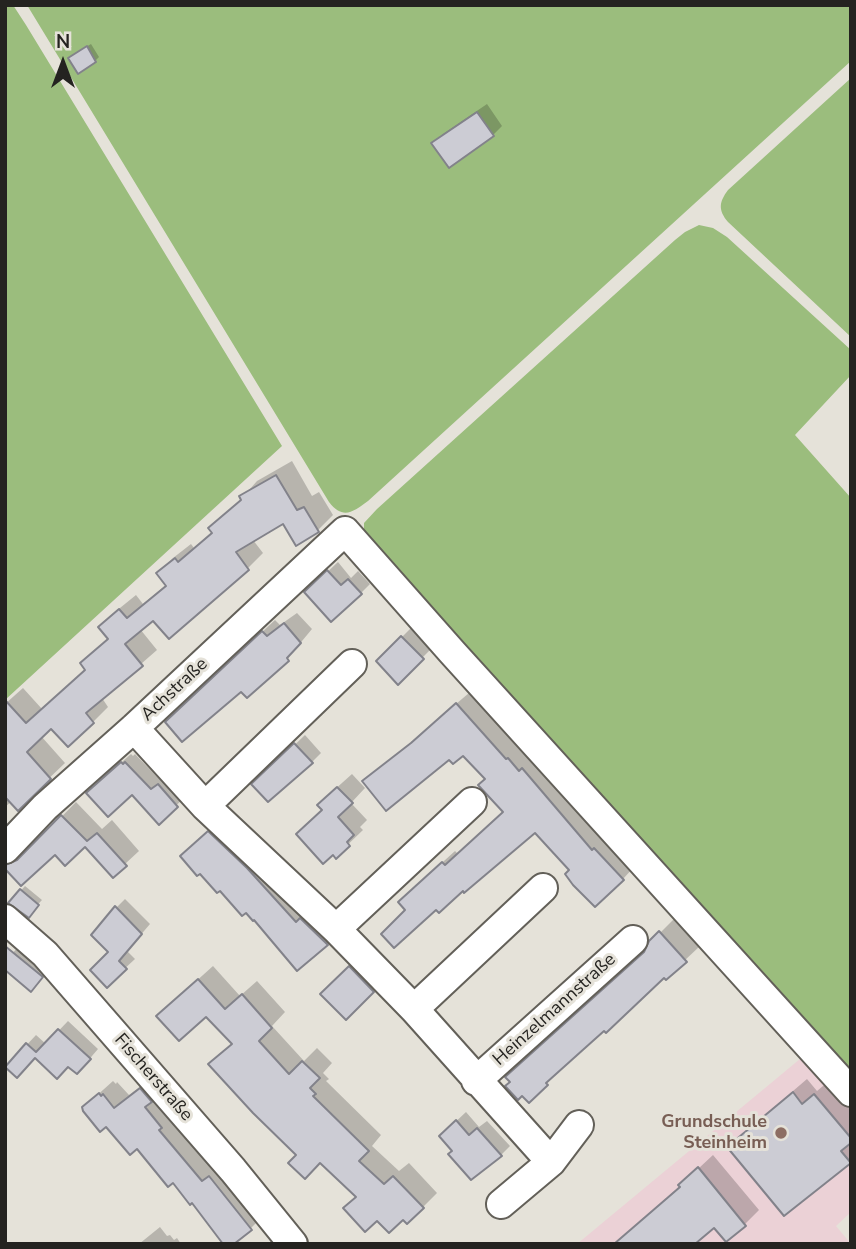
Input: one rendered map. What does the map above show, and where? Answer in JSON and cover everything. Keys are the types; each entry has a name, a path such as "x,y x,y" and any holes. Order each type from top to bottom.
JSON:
{"street":[{"name":"Achstraße","path":"5,849 45,807 134,729 345,531 851,1091"},
{"path":"205,806 352,664"},
{"path":"134,729 205,806 336,929 414,1009 551,1162"},
{"path":"336,929 472,802"},
{"path":"414,1009 543,887"},
{"name":"Fischerstraße","path":"5,919 45,954 233,1170 287,1242"},
{"name":"Heinzelmannstraße","path":"476,1080 633,940"},
{"path":"501,1204 551,1162 579,1125"}],"shaded area":[{"name":"Grundschule Steinheim","path":"806,1054 851,1103 851,1212 836,1226 851,1244 577,1244"}],"green space":[{"path":"5,5 13,5 26,25 282,446 5,700"},
{"path":"27,5 851,5 851,61 368,501 353,511 344,512 334,508 329,502"},
{"path":"851,78 851,337 728,222 721,206 728,190"},
{"path":"699,225 713,228 727,237 851,350 851,375 795,435 851,498 851,1077 723,940 364,532 364,523 377,509 675,240"}],"building":[{"path":"87,46 96,62 78,74 68,58"},
{"path":"477,112 494,136 449,168 431,143"},
{"path":"276,475 297,510 304,507 319,532 296,546 283,524 236,552 249,570 169,639 153,621 125,644 143,666 86,713 94,723 68,747 51,729 27,752 51,779 18,811 5,797 5,700 26,723 85,670 80,663 108,639 98,627 119,609 127,618 166,586 156,573 175,558 178,562 212,533 208,528 241,500 239,496"},
{"path":"327,570 341,585 348,579 362,594 331,622 304,592"},
{"path":"284,623 301,643 287,658 289,661 247,698 241,692 182,742 165,722 262,631 267,636"},
{"path":"401,636 424,659 398,685 376,661"},
{"path":"456,703 506,759 519,771 522,768 592,850 594,848 624,880 595,907 573,885 565,874 569,870 535,833 439,913 436,910 394,948 381,934 405,910 398,902 442,862 445,865 503,812 478,785 485,779 463,756 453,764 449,760 386,811 362,781"},
{"path":"294,743 313,763 268,802 251,784"},
{"path":"121,762 125,762 151,789 158,784 178,807 159,825 132,795 108,817 86,793"},
{"path":"337,787 353,803 338,817 354,835 347,842 350,846 336,859 333,855 323,864 296,834 322,810 317,805"},
{"path":"61,815 87,841 97,833 127,866 113,878 85,847 65,866 55,855 21,886 5,869 5,865 17,860"},
{"path":"208,831 247,868 296,922 300,918 328,945 297,971 254,920 246,913 242,916 220,891 217,893 200,874 197,876 180,856"},
{"path":"20,889 39,905 29,918 8,903"},
{"path":"115,906 142,934 119,961 127,969 107,988 90,970 108,952 91,935"},
{"path":"659,931 687,962 666,980 664,978 606,1033 604,1031 546,1083 548,1085 529,1103 522,1096 518,1100 505,1086 510,1082 505,1077 644,952 649,941"},
{"path":"5,946 43,977 31,992 5,970"},
{"path":"349,966 374,992 346,1020 320,994"},
{"path":"198,979 225,1009 242,994 272,1028 259,1041 289,1074 302,1061 320,1078 310,1088 316,1094 313,1096 369,1151 359,1161 384,1184 393,1176 424,1208 407,1224 403,1220 389,1233 377,1221 365,1232 343,1208 356,1197 320,1163 305,1179 288,1163 296,1155 208,1064 232,1044 206,1017 179,1041 156,1016"},
{"path":"58,1029 91,1059 77,1074 68,1067 57,1079 35,1058 17,1078 5,1067 26,1043 36,1052"},
{"path":"140,1088 152,1102 145,1107 162,1128 159,1130 202,1181 209,1176 252,1230 234,1244 223,1244 173,1183 168,1187 137,1149 130,1155 106,1127 100,1132 83,1111 82,1107 99,1093 101,1096 103,1094 114,1108"},
{"path":"793,1092 802,1104 814,1094 851,1138 851,1143 841,1151 851,1163 784,1216 727,1147"},
{"path":"456,1120 469,1135 477,1128 502,1156 471,1180 448,1154 452,1151 439,1136"},
{"path":"698,1167 746,1226 726,1242 714,1228 695,1244 614,1244 680,1187 678,1185"}],"place":[{"name":"Grundschule Steinheim","path":"781,1133"}]}
